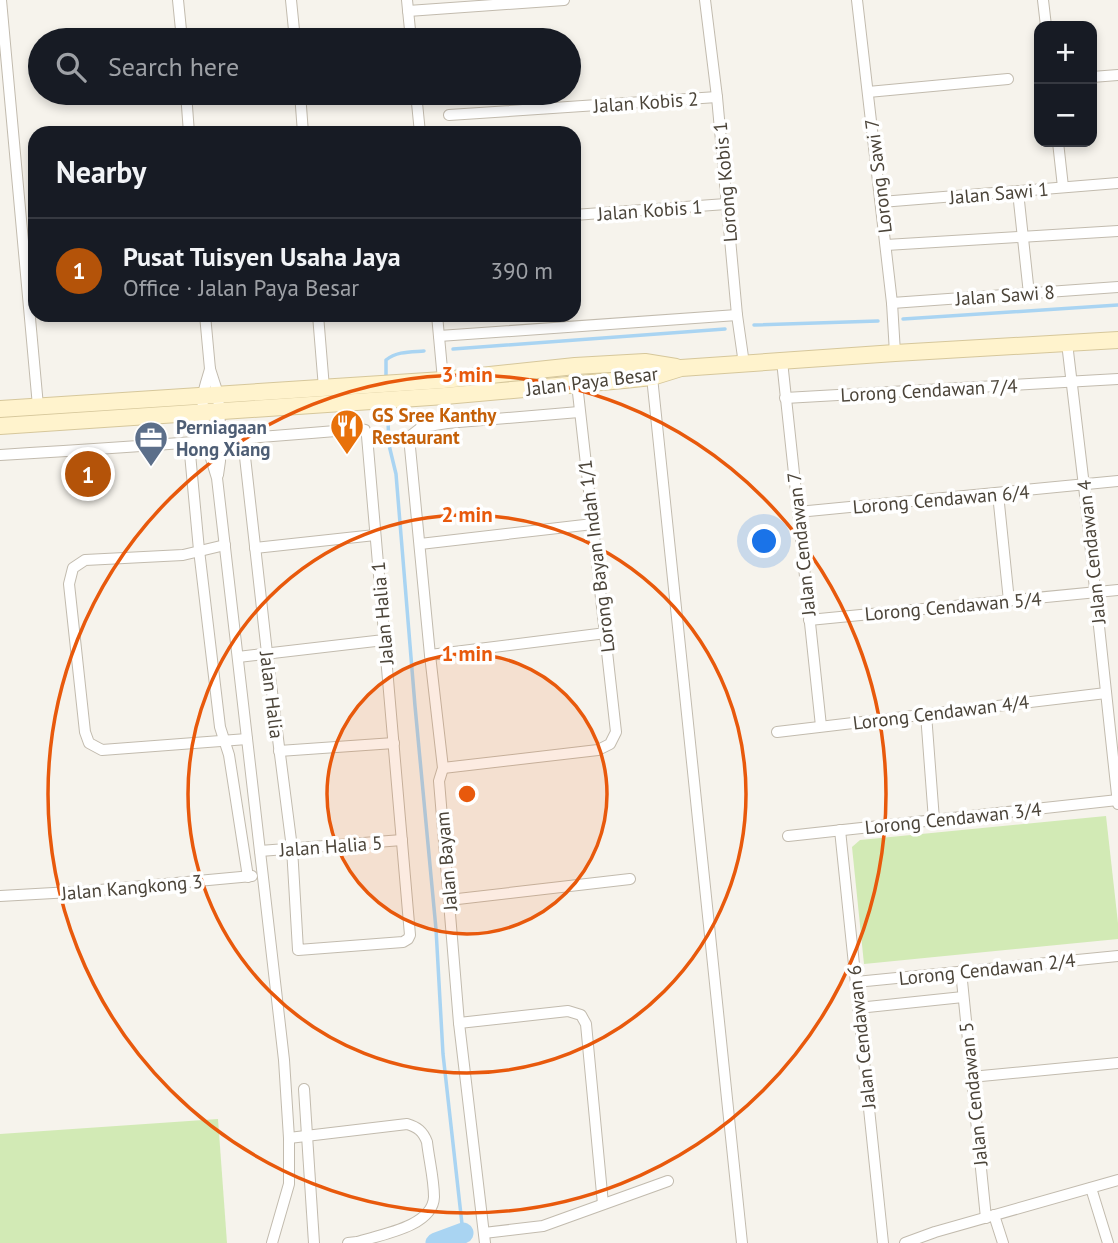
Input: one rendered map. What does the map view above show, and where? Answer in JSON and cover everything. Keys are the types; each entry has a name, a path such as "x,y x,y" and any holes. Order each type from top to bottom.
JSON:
{"street":[{"path":"1,0 28,296"},
{"path":"178,0 180,28"},
{"path":"291,0 294,28"},
{"path":"410,28 408,6 564,0"},
{"name":"Lorong Kobis 1","path":"705,0 744,364"},
{"name":"Lorong Sawi 7","path":"857,0 886,245 895,353"},
{"path":"1043,0 1045,21"},
{"path":"1097,77 1118,75"},
{"path":"868,92 1008,79"},
{"name":"Jalan Kobis 2","path":"449,115 717,97"},
{"path":"187,105 188,126"},
{"path":"301,105 302,126"},
{"path":"417,105 419,126"},
{"path":"1059,147 1063,187"},
{"name":"Jalan Sawi 1","path":"881,202 1118,183"},
{"path":"1018,192 1029,293"},
{"name":"Jalan Kobis 1","path":"581,214 726,204"},
{"path":"886,245 1118,231"},
{"name":"Jalan Sawi 8","path":"892,303 1118,287"},
{"path":"439,336 737,315"},
{"path":"30,322 38,406"},
{"path":"206,322 212,412 207,442 217,478 284,1059 289,1184 272,1243"},
{"path":"319,322 324,388"},
{"path":"438,322 447,424 579,412"},
{"name":"Jalan Paya Besar","path":"0,426 212,412 444,388 575,366 645,362 681,368 1118,340"},
{"name":"Jalan Cendawan 4","path":"1067,343 1118,802"},
{"name":"Jalan Cendawan 7","path":"782,361 821,726"},
{"name":"Lorong Bayan Indah 1/1","path":"443,768 598,750 610,744 617,732 575,366"},
{"name":"Jalan Paya Besar","path":"0,409 324,388 577,384 652,377 681,368"},
{"path":"652,377 741,1243"},
{"name":"Lorong Cendawan 7/4","path":"785,398 1118,380"},
{"path":"212,412 221,440 217,478"},
{"name":"Jalan Bayam","path":"447,424 422,427 410,437 443,768 439,781 458,1023 484,1238"},
{"name":"Jalan Halia 1","path":"0,455 365,430 410,934 403,942 298,950"},
{"name":"Jalan Halia","path":"243,439 292,848 298,950"},
{"path":"189,443 220,727 229,755 248,877"},
{"name":"Lorong Cendawan 6/4","path":"798,512 1118,481"},
{"path":"998,494 1009,601"},
{"path":"420,544 593,524"},
{"path":"255,548 375,535"},
{"path":"225,545 183,555 85,560 73,568 69,584 85,732 89,743 102,750 247,739"},
{"name":"Lorong Cendawan 5/4","path":"810,620 1118,590"},
{"path":"430,655 606,633"},
{"path":"238,657 384,640"},
{"name":"Lorong Cendawan 4/4","path":"776,732 1106,693"},
{"path":"926,714 934,820"},
{"path":"279,751 394,743"},
{"name":"Lorong Cendawan 3/4","path":"788,836 1118,802"},
{"name":"Jalan Cendawan 6","path":"840,831 883,1243"},
{"name":"Jalan Halia 5","path":"260,851 402,841"},
{"name":"Jalan Kangkong 3","path":"0,897 263,874"},
{"path":"449,900 630,879"},
{"name":"Lorong Cendawan 2/4","path":"856,982 1118,956"},
{"name":"Jalan Cendawan 5","path":"961,971 971,1077 990,1216 1003,1243"},
{"path":"858,1009 963,998"},
{"path":"458,1023 568,1011 581,1016 586,1024 603,1204"},
{"path":"971,1077 1118,1063"},
{"path":"304,1089 314,1243"},
{"path":"289,1138 407,1124 424,1134 434,1200 430,1211 409,1226 348,1243"},
{"path":"905,1243 934,1232 1118,1180"},
{"path":"484,1238 543,1226 668,1181"},
{"path":"1091,1188 1108,1243"}],"green space":[{"path":"1106,816 1118,939 864,964 852,847 860,840"},
{"path":"218,1119 227,1243 0,1243 0,1134"}],"waterway":[{"path":"903,319 1118,305"},
{"path":"754,325 878,321"},
{"path":"453,349 725,329"},
{"path":"386,375 386,360 390,357 424,351"},
{"path":"388,421 389,445 396,474 436,929 443,1054 463,1233"},
{"path":"436,1243 463,1233"}],"place":[{"name":"GS Sree Kanthy Restaurant","path":"347,456"},
{"name":"Perniagaan Hong Xiang","path":"151,468"},
{"name":"Pusat Tuisyen Usaha Jaya","path":"88,474"}]}
